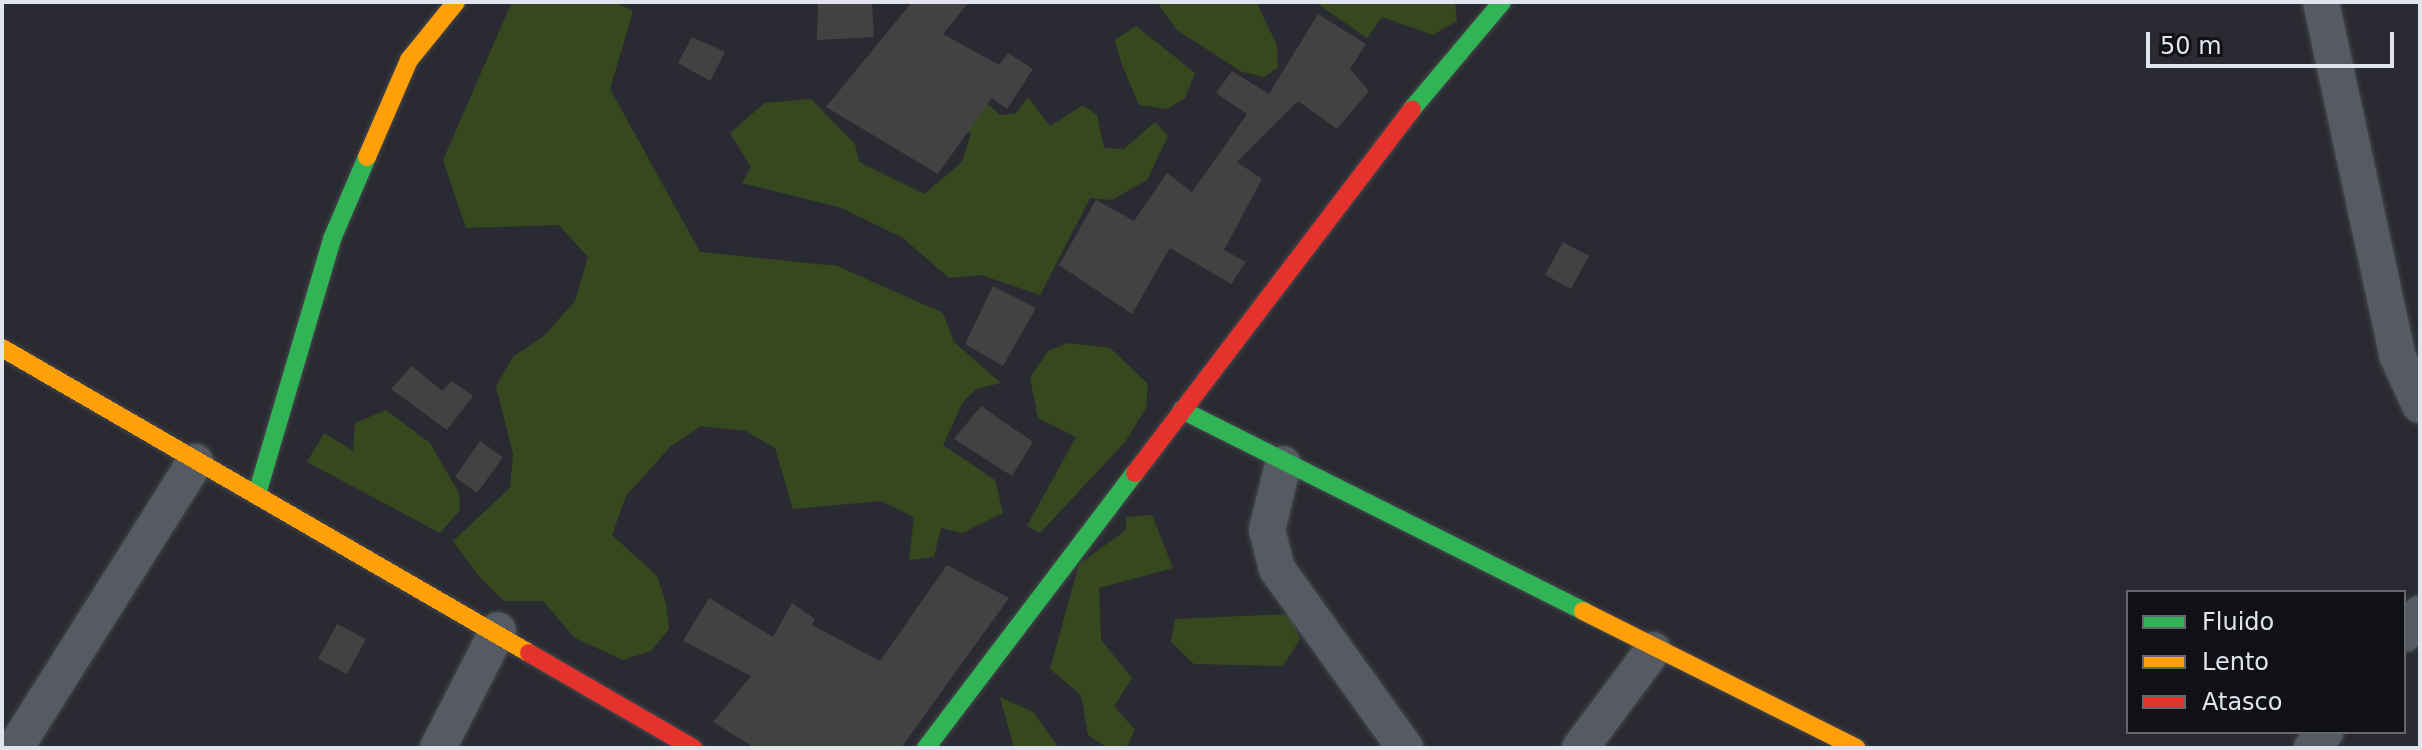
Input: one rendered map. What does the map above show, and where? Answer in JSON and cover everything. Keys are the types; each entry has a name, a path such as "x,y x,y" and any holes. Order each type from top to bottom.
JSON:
{"street":[{"path":"257,494 332,239 409,60 456,2"},
{"path":"926,748 1476,25 1502,2"},
{"path":"2321,2 2397,355 2420,405"},
{"path":"2,348 195,462 498,630 693,748"},
{"path":"1182,410 1653,650 1857,748"},
{"path":"15,748 195,462"},
{"path":"1283,464 1267,530 1277,569 1405,748"},
{"path":"2406,632 2420,614"},
{"path":"438,748 498,630"},
{"path":"1580,748 1653,650"}],"green space":[{"path":"512,2 615,2 633,11 610,89 700,252 837,266 943,313 954,342 1001,383 976,389 963,402 943,445 995,480 1003,513 962,533 941,528 934,557 909,560 914,517 881,501 793,509 775,448 746,431 701,426 670,447 626,496 612,535 657,576 666,603 669,629 651,651 623,660 575,638 543,601 504,601 479,576 453,541 510,488 513,454 496,386 513,357 544,336 575,301 588,257 559,225 466,228 443,160"},
{"path":"1157,2 1256,2 1277,45 1278,67 1265,77 1242,72 1177,30"},
{"path":"1315,2 1455,2 1457,21 1433,35 1382,17 1367,38"},
{"path":"1136,26 1195,73 1185,98 1167,109 1139,105 1122,65 1115,40"},
{"path":"979,97 1000,115 1015,114 1028,97 1050,126 1083,105 1097,115 1104,148 1124,149 1155,122 1168,136 1147,180 1112,200 1090,198 1040,295 981,275 949,278 903,238 842,208 742,183 751,167 730,133 765,103 811,99 855,144 859,162 924,194 962,162 971,134 955,119"},
{"path":"1068,343 1110,348 1148,384 1146,408 1125,442 1040,533 1027,526 1076,437 1038,418 1030,378 1048,351"},
{"path":"386,410 430,443 459,493 460,510 440,533 307,462 324,433 353,451 355,423"},
{"path":"1152,515 1173,568 1099,588 1101,640 1132,678 1114,706 1135,730 1126,748 1108,748 1088,735 1081,695 1050,669 1079,564 1126,530 1126,517"},
{"path":"1291,614 1300,639 1283,666 1194,664 1171,642 1175,619"},
{"path":"1000,697 1033,712 1059,748 1014,748"}],"building":[{"path":"818,2 872,2 874,37 817,40"},
{"path":"912,2 969,2 943,34 999,65 1008,53 1033,69 1007,109 992,98 938,174 826,107"},
{"path":"1318,14 1366,44 1350,69 1369,91 1337,129 1298,101 1237,162 1262,179 1224,250 1246,262 1231,284 1170,248 1132,314 1059,265 1096,200 1134,221 1167,173 1192,192 1247,114 1216,93 1232,71 1269,94"},
{"path":"692,37 725,52 710,81 678,63"},
{"path":"1563,242 1589,256 1571,289 1545,275"},
{"path":"993,286 1036,308 1003,366 965,344"},
{"path":"412,366 442,391 452,381 473,396 447,430 391,389"},
{"path":"981,406 1033,442 1012,476 954,439"},
{"path":"480,441 503,457 477,493 455,477"},
{"path":"947,565 1009,598 901,748 755,748 713,722 751,676 683,641 709,598 773,637 792,603 815,619 812,625 880,661"},
{"path":"337,624 366,639 347,674 318,659"}],"traffic: fast":[{"path":"1412,109 1502,2"},
{"path":"257,494 332,239 367,157"},
{"path":"1182,410 1583,611"},
{"path":"926,748 1135,473"}],"traffic: slow":[{"path":"367,157 409,60 456,2"},
{"path":"2,348 529,653"},
{"path":"1583,611 1857,748"}],"traffic: jam":[{"path":"1135,473 1412,109"},
{"path":"529,653 693,748"}]}
